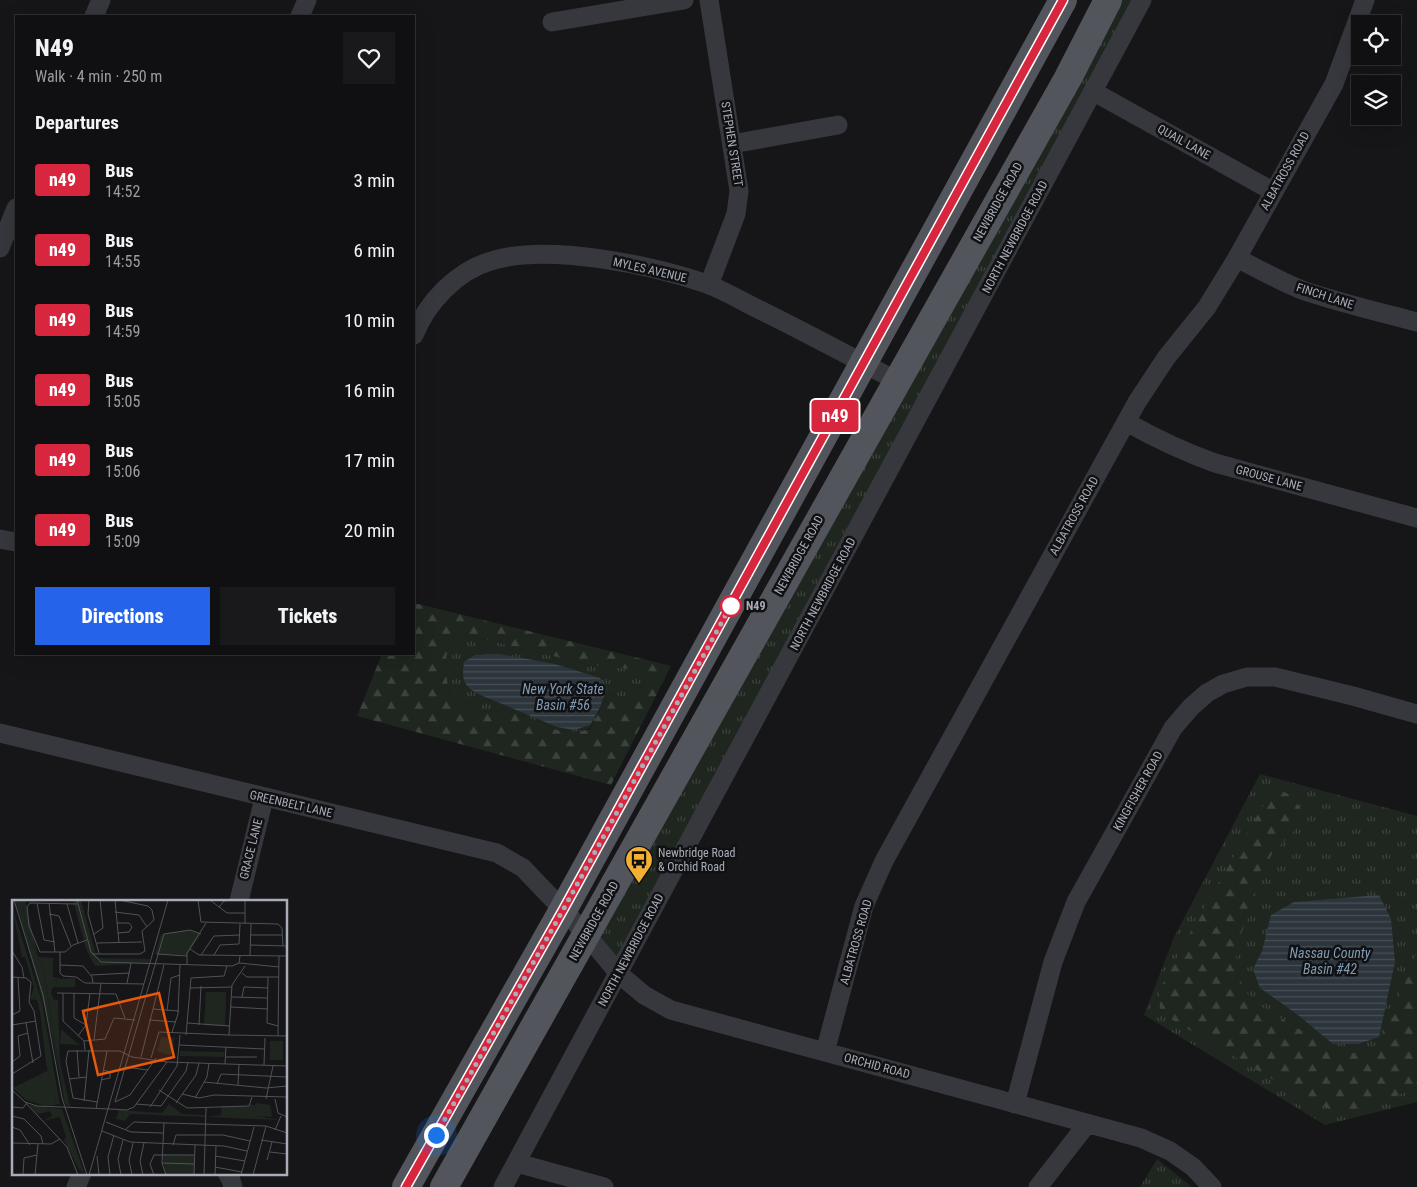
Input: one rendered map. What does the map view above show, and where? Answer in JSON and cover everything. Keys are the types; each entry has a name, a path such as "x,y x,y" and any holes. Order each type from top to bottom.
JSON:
{"main road":[{"path":"406,1187 563,910 1063,0"},
{"name":"NEWBRIDGE ROAD","path":"444,1187 1068,78 1108,0"}],"street":[{"path":"94,15 101,0"},
{"path":"300,15 307,0"},
{"path":"552,22 684,0"},
{"name":"STEPHEN STREET","path":"709,0 739,181 739,200 728,236 709,285"},
{"name":"NORTH NEWBRIDGE ROAD","path":"503,1187 1142,0"},
{"name":"ALBATROSS ROAD","path":"826,1052 864,906 884,861 1137,402 1166,358 1207,307 1274,192 1334,84 1365,0"},
{"name":"QUAIL LANE","path":"1094,92 1274,192"},
{"path":"732,144 838,125"},
{"path":"0,248 15,210"},
{"name":"MYLES AVENUE","path":"415,333 434,301 451,283 465,273 490,261 513,256 544,254 605,259 667,272 709,285 897,381"},
{"name":"FINCH LANE","path":"1237,258 1267,274 1302,289 1340,302 1417,322"},
{"name":"GROUSE LANE","path":"1126,422 1164,443 1215,463 1417,518"},
{"path":"0,538 15,542"},
{"name":"KINGFISHER ROAD","path":"1015,1104 1053,962 1076,902 1173,728 1191,707 1208,693 1224,684 1247,677 1275,677 1417,714"},
{"name":"GREENBELT LANE","path":"0,733 497,853 523,868 563,910"},
{"name":"GRACE LANE","path":"239,900 264,798"},
{"name":"ORCHID ROAD","path":"563,910 586,934 619,974 644,995 671,1010 1141,1138 1170,1152 1192,1167 1212,1187"},
{"path":"1038,1187 1088,1124"},
{"path":"517,1163 604,1187"},
{"path":"76,1187 82,1174"},
{"path":"228,1174 234,1187"}],"green space":[{"path":"1111,0 1136,0 617,967 593,935"},
{"path":"415,603 671,666 611,785 357,716 382,655 415,655","holes":["454,636 475,637 590,665 652,671 652,677 628,698 609,694 590,729 576,732 557,730 507,709 488,712 470,709 450,696 446,657 450,642"]},
{"name":"New York State Basin #56","path":"454,636 475,637 590,665 653,671 652,677 628,698 609,694 590,728 576,732 557,730 507,709 488,712 470,709 450,696 446,673 446,657 450,642"},
{"path":"1260,774 1417,816 1417,1102 1325,1125 1144,1015 1174,937"},
{"path":"1276,789 1291,795 1303,812 1292,834 1275,850 1258,874 1252,909 1240,936 1235,964 1244,990 1259,1005 1343,1054 1377,1050 1417,953 1417,1081 1415,1088 1366,1108 1332,1110 1304,1098 1171,1019 1160,1010 1159,991 1192,929 1268,797"},
{"path":"1157,1159 1192,1187 1140,1187"}],"water":[{"name":"New York State Basin #56","path":"499,654 555,664 600,678 607,688 600,707 590,725 574,730 557,727 478,694 466,684 463,673 464,662 475,655"},
{"name":"Nassau County Basin #42","path":"1379,895 1391,919 1395,962 1379,1037 1358,1044 1333,1044 1298,1015 1260,988 1253,969 1262,951 1271,915 1294,902"}],"bus line":[{"name":"n49","path":"406,1187 563,910 1063,0"}],"place":[{"name":"N49","path":"731,606"},
{"name":"Newbridge Road & Orchid Road","path":"639,884"}],"route":[{"path":"436,1135 734,600 731,606"}]}
